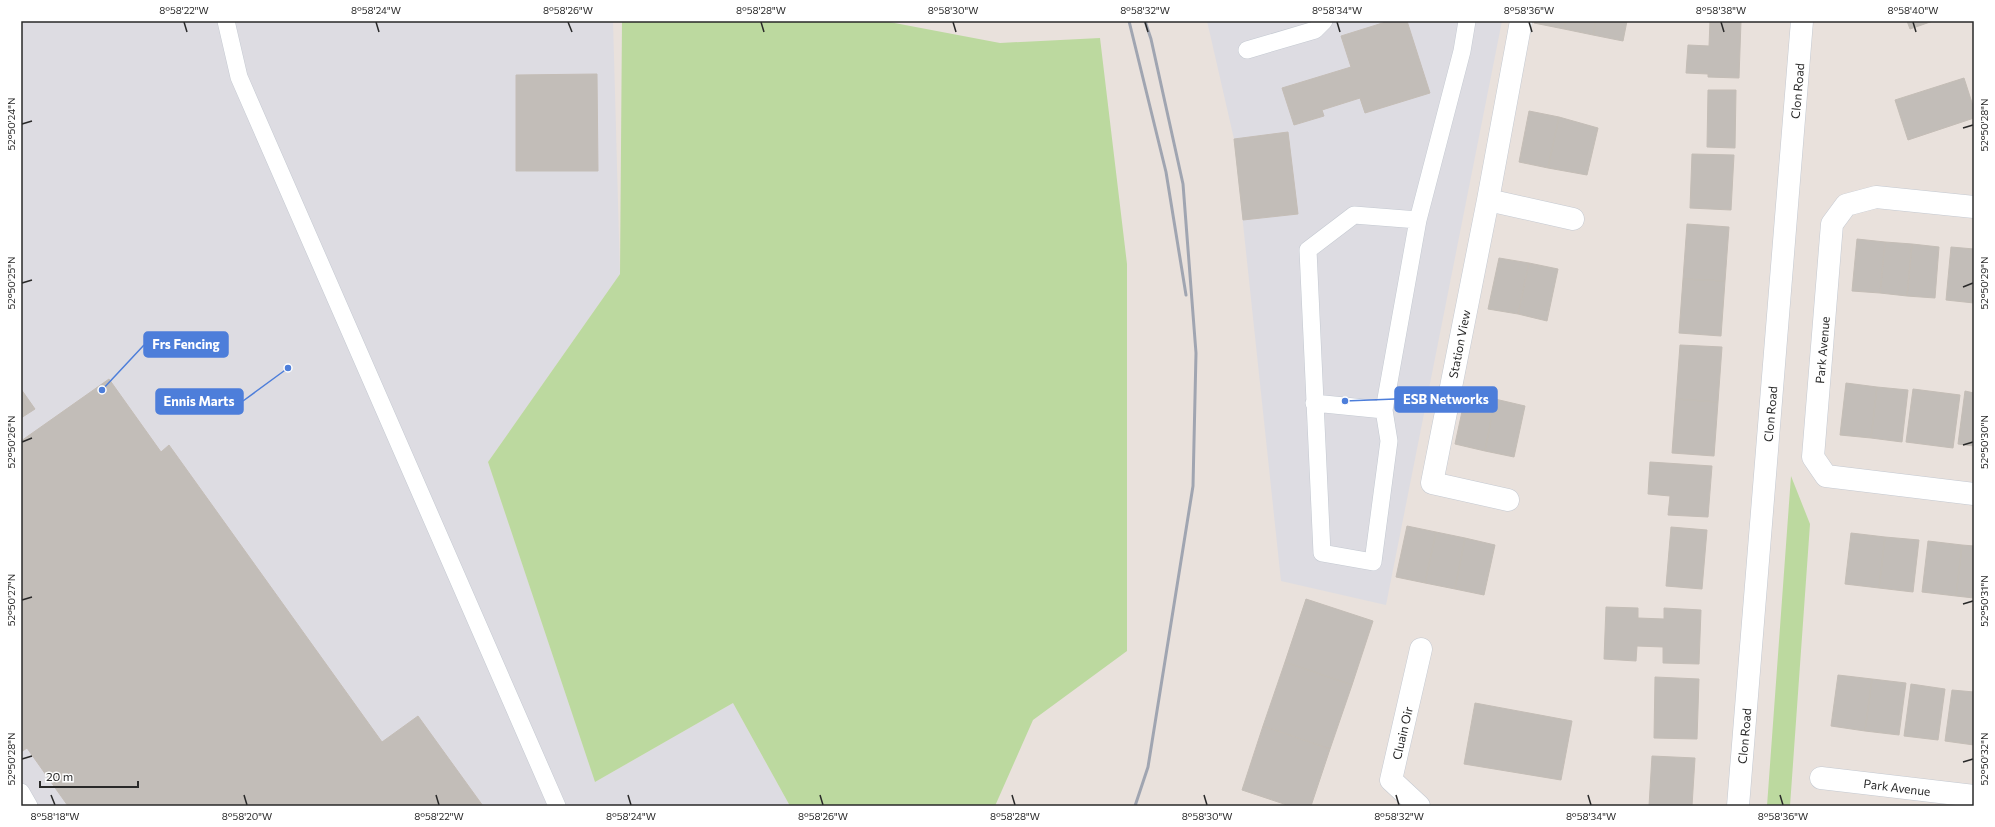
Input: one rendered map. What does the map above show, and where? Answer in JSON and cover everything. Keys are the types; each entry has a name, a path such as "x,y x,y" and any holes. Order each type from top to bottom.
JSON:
{"street":[{"name":"Station View","path":"1508,500 1432,483 1488,200 1521,21"},
{"name":"Clon Road","path":"1738,806 1802,21"},
{"name":"Park Avenue","path":"1974,206 1876,197 1846,205 1832,224 1813,457 1826,476 1974,494"},
{"path":"1488,200 1573,219"},
{"name":"Cluain Oir","path":"1419,806 1391,780 1420,649"},
{"name":"Park Avenue","path":"1820,778 1974,796"}],"lane":[{"path":"226,21 239,77 557,806"},
{"path":"1247,50 1315,30 1324,21"},
{"path":"1418,220 1354,215 1308,250 1322,553 1372,562 1389,441 1384,410 1418,220 1462,51 1467,21"},
{"path":"1314,403 1384,410"},
{"path":"21,792 29,806"}],"shaded area":[{"path":"21,21 613,21 620,274 488,462 595,782 733,703 790,806 21,806"},
{"path":"1207,21 1502,21 1386,605 1281,581 1234,139"}],"green space":[{"path":"622,21 884,21 1000,43 1100,38 1127,264 1127,651 1033,720 995,806 790,806 733,703 595,782 488,462 620,274"},
{"path":"1791,476 1810,524 1790,806 1767,806"}],"building":[{"path":"1389,21 1407,21 1430,93 1365,113 1360,98 1322,110 1324,116 1294,125 1282,88 1351,67 1341,36"},
{"path":"1535,21 1566,21 1564,29 1534,23"},
{"path":"1566,21 1596,21 1593,35 1564,29"},
{"path":"1596,21 1627,21 1623,41 1593,35"},
{"path":"1710,21 1741,21 1739,78 1708,77 1708,74 1686,73 1688,45 1709,46"},
{"path":"1907,21 1933,21 1910,29"},
{"path":"597,74 598,171 516,171 516,75"},
{"path":"1964,78 1974,109 1974,118 1908,140 1895,100"},
{"path":"1708,90 1736,90 1735,148 1707,147"},
{"path":"1529,111 1559,117 1548,168 1519,162"},
{"path":"1559,117 1598,128 1587,175 1548,168"},
{"path":"1288,132 1298,214 1243,220 1234,139"},
{"path":"1692,154 1734,155 1731,210 1690,208"},
{"path":"1687,224 1729,227 1725,281 1683,279"},
{"path":"1857,239 1885,242 1880,293 1852,291"},
{"path":"1885,242 1912,244 1907,296 1880,293"},
{"path":"1912,244 1939,247 1935,298 1907,296"},
{"path":"1951,247 1974,249 1974,303 1946,300"},
{"path":"1499,258 1529,263 1518,314 1488,309"},
{"path":"1529,263 1558,269 1547,321 1518,314"},
{"path":"1683,279 1725,281 1721,336 1679,333"},
{"path":"1680,345 1722,347 1718,402 1676,399"},
{"path":"109,379 161,452 169,445 382,742 418,716 483,806 68,806 27,748 21,752 21,441"},
{"path":"1846,383 1877,387 1871,438 1840,435"},
{"path":"1877,387 1908,390 1902,442 1871,438"},
{"path":"21,389 35,409 21,418"},
{"path":"1913,389 1960,395 1953,448 1906,442"},
{"path":"1965,391 1974,393 1974,446 1958,444"},
{"path":"1466,393 1495,399 1485,451 1455,444"},
{"path":"1495,399 1525,406 1514,457 1485,451"},
{"path":"1676,399 1718,402 1714,456 1672,453"},
{"path":"1650,462 1712,466 1708,517 1668,515 1670,496 1648,494"},
{"path":"1407,526 1436,532 1425,583 1396,577"},
{"path":"1671,527 1707,530 1702,589 1666,586"},
{"path":"1436,532 1465,538 1455,589 1425,583"},
{"path":"1851,533 1885,537 1879,588 1845,584"},
{"path":"1885,537 1919,540 1913,592 1879,588"},
{"path":"1465,538 1495,545 1484,595 1455,589"},
{"path":"1928,541 1962,545 1956,596 1922,592"},
{"path":"1962,545 1974,546 1974,598 1956,596"},
{"path":"1306,599 1373,621 1352,685 1285,662"},
{"path":"1606,607 1638,608 1638,618 1664,619 1664,608 1701,610 1699,664 1663,663 1663,647 1637,646 1636,661 1604,659"},
{"path":"1285,662 1352,685 1330,749 1263,726"},
{"path":"1838,675 1872,679 1865,731 1831,726"},
{"path":"1655,677 1699,679 1697,739 1654,738"},
{"path":"1872,679 1906,683 1899,735 1865,731"},
{"path":"1911,684 1945,689 1938,740 1904,736"},
{"path":"1952,690 1974,692 1974,745 1945,741"},
{"path":"1475,703 1572,721 1561,780 1464,764"},
{"path":"1263,726 1330,749 1311,806 1290,806 1242,790"},
{"path":"1652,756 1695,758 1692,806 1649,806"}],"railway":[{"path":"1129,21 1166,172 1186,295"},
{"path":"1135,806 1148,767 1193,486 1196,353 1183,184 1151,39 1145,21"}],"place":[{"name":"Ennis Marts","path":"288,368"},
{"name":"Frs Fencing","path":"102,390"},
{"name":"ESB Networks","path":"1345,401"}]}
